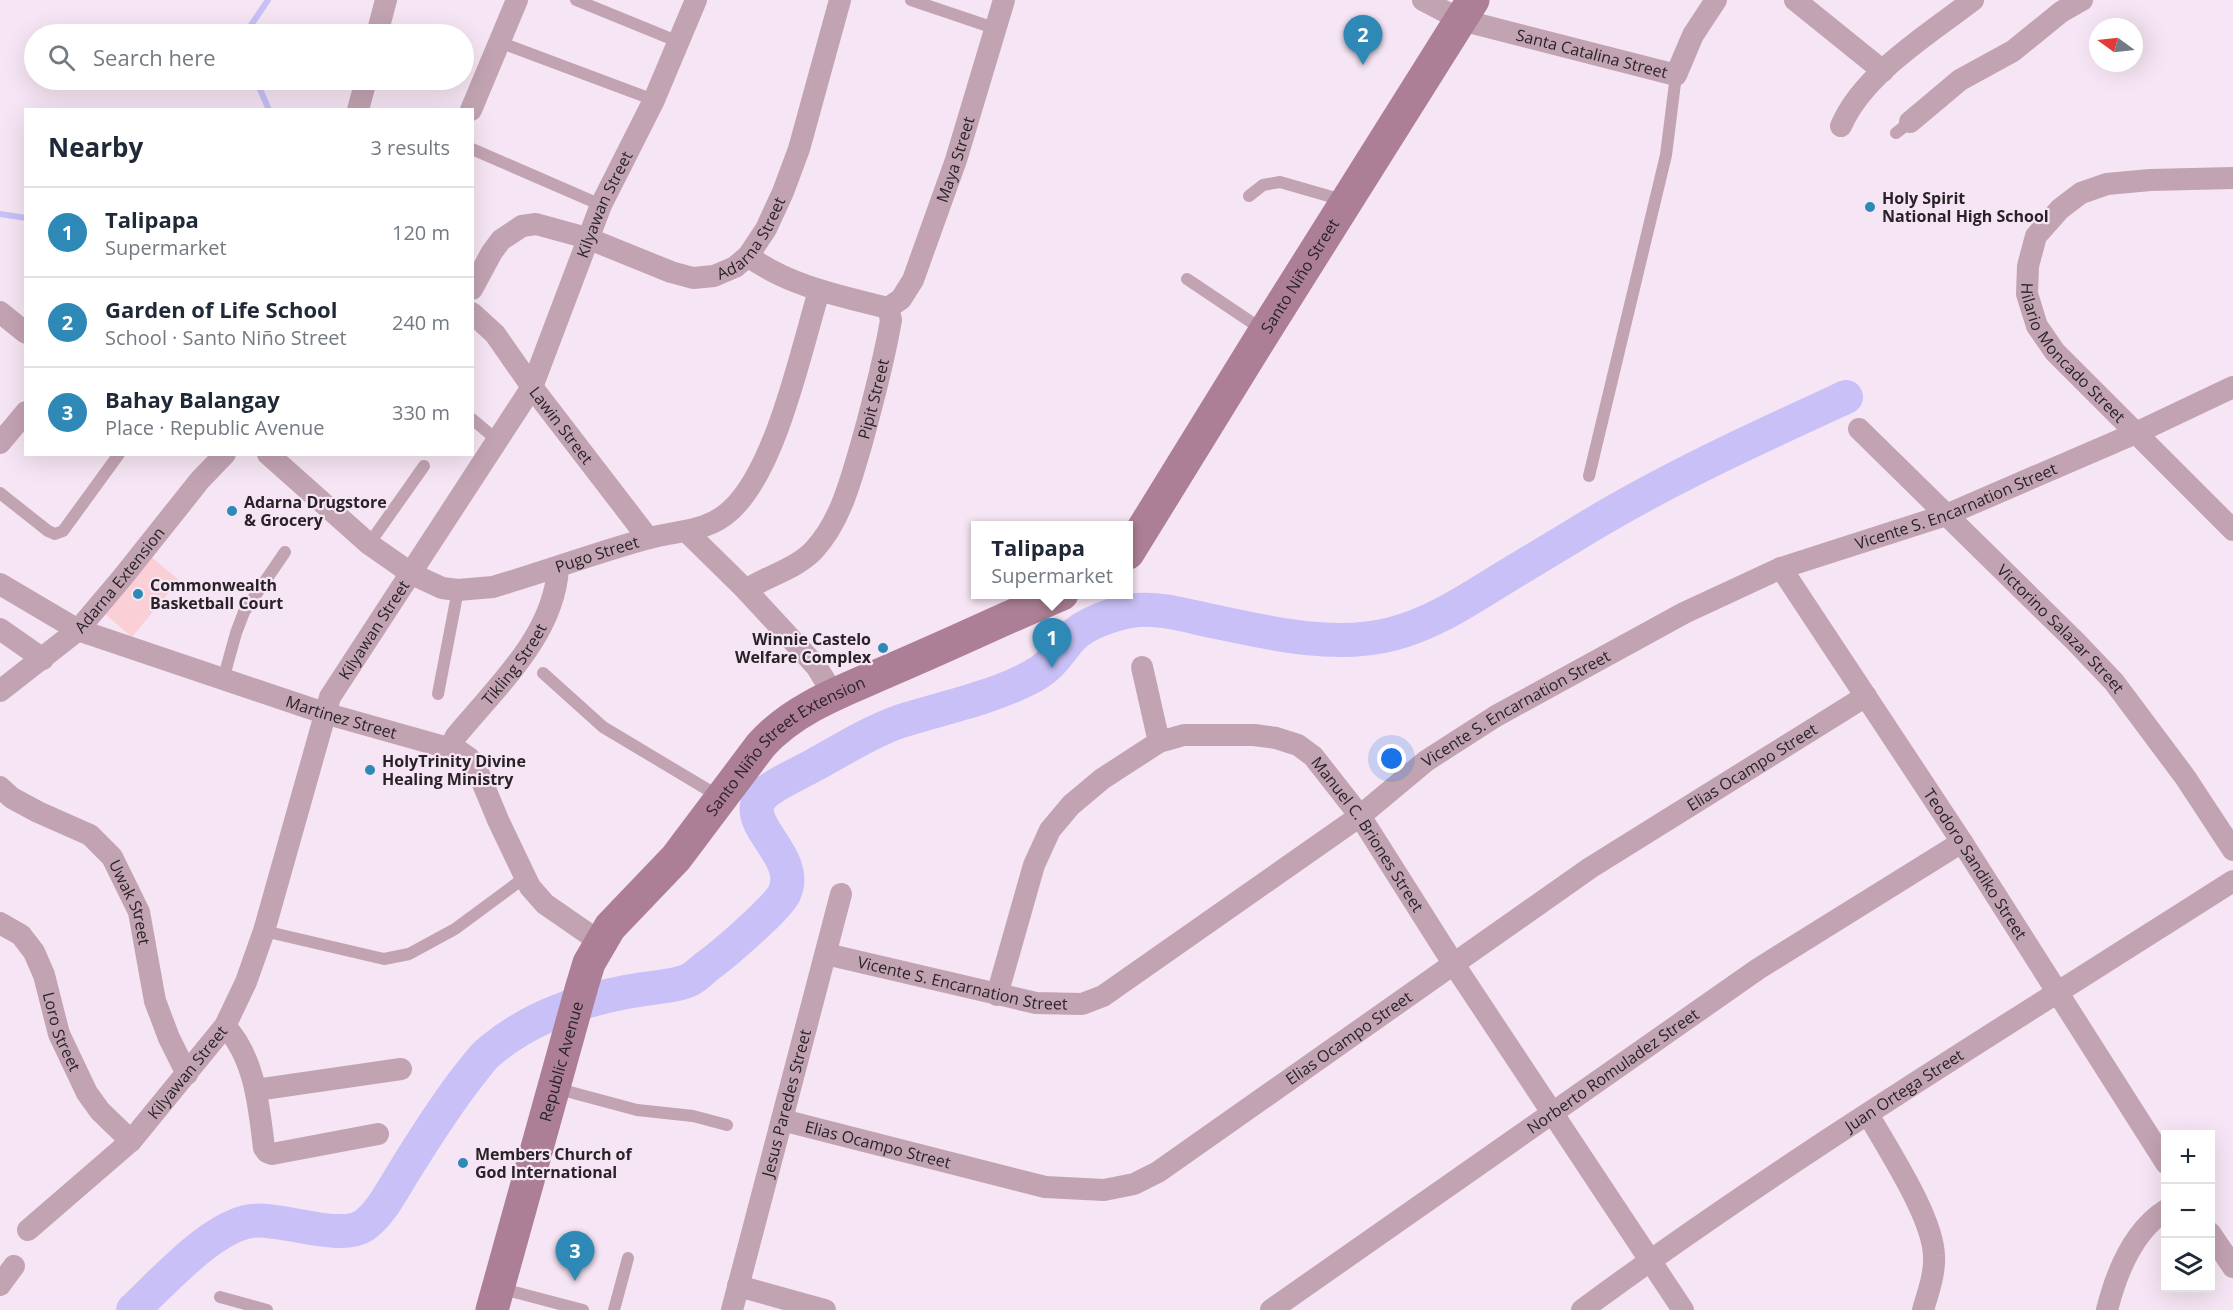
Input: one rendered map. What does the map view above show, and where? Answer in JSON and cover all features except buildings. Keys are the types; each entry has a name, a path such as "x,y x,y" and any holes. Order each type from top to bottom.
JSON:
{"main road":[{"name":"Santo Niño Street","path":"1133,545 1467,10"},
{"name":"Santo Niño Street Extension","path":"582,986 589,963 610,927 676,858 761,744 775,730 792,717 834,695 1051,599"},
{"name":"Republic Avenue","path":"495,1299 582,986"}],"street":[{"path":"380,24 386,0"},
{"path":"472,108 517,0"},
{"name":"Kilyawan Street","path":"28,1230 131,1141 225,1026 246,982 264,931 330,697 532,387 587,238 601,205 654,100 696,0"},
{"name":"Adarna Street","path":"474,285 501,240 522,226 536,224 587,238 671,272 693,278 714,276 735,267 748,256 766,229 783,192 799,149 840,0"},
{"name":"Maya Street","path":"888,308 901,298 913,280 956,160 1004,0"},
{"name":"Santa Catalina Street","path":"1423,0 1467,10 1676,75 1693,35 1716,0"},
{"path":"1795,0 1883,71"},
{"path":"1841,126 1856,98 1883,71 1973,0"},
{"path":"1903,128 1960,80 2013,51 2073,2"},
{"path":"359,108 363,90"},
{"name":"Hilario Moncado Street","path":"2233,178 2150,180 2107,184 2081,193 2060,209 2036,236 2028,266 2027,294 2037,326 2055,352 2233,530"},
{"path":"748,256 770,271 819,291 888,308"},
{"name":"Pugo Street","path":"270,456 369,544 412,574 442,588 458,590 493,587 648,538 687,532 724,516 743,498 755,479 784,410 819,291"},
{"name":"Pipit Street","path":"746,590 799,562 813,551 831,528 850,483 874,400 891,320 888,308"},
{"path":"0,312 24,331"},
{"name":"Lawin Street","path":"474,315 495,334 532,387 648,538"},
{"name":"Vicente S. Encarnation Street","path":"826,954 1036,1003 1082,1004 1102,996 1360,816 1426,761 1496,716 1684,613 1781,568 1946,515 2136,433 2233,387"},
{"path":"0,443 24,414"},
{"name":"Victorino Salazar Street","path":"1859,429 2114,682 2185,777 2233,850"},
{"name":"Adarna Extension","path":"0,691 78,630 215,457"},
{"path":"687,532 746,590 816,666 834,695"},
{"name":"Tikling Street","path":"450,748 456,736 524,655 533,640 554,594 558,568"},
{"name":"Teodoro Sandiko Street","path":"1781,568 1962,842 2161,1155"},
{"name":"Martinez Street","path":"0,584 78,630 324,713 459,751 476,767 524,878 545,904 600,942"},
{"path":"0,629 43,659"},
{"path":"1142,667 1159,742"},
{"name":"Elias Ocampo Street","path":"782,1120 1045,1187 1104,1190 1134,1184 1158,1172 1590,868 1866,696"},
{"name":"Manuel C. Briones Street","path":"997,995 1034,865 1050,830 1071,805 1102,779 1159,742 1184,735 1254,735 1276,738 1298,745 1313,756 1360,816 1453,963 1683,1310"},
{"name":"Uwak Street","path":"0,787 12,798 38,812 90,835 112,857 139,912 155,1001 169,1038 187,1074"},
{"name":"Norberto Romuladez Street","path":"1271,1310 1758,969 1962,842"},
{"name":"Juan Ortega Street","path":"1582,1310 1649,1260 1868,1114 2233,882"},
{"name":"Jesus Paredes Street","path":"732,1310 842,894"},
{"name":"Loro Street","path":"0,923 21,935 34,952 44,975 59,1034 87,1094 100,1111 131,1141"},
{"path":"225,1026 236,1038 256,1090 264,1148 267,1152 272,1154 378,1134"},
{"path":"256,1090 401,1069"},
{"path":"1868,1114 1930,1230 1934,1255 1932,1277 1923,1310"},
{"path":"2107,1310 2122,1264 2141,1233 2161,1215"},
{"path":"2214,1238 2233,1268"},
{"path":"0,1286 14,1266"},
{"path":"738,1286 825,1310"}],"lane":[{"path":"576,0 679,42"},
{"path":"911,0 994,28"},
{"path":"499,42 654,100"},
{"path":"1589,476 1666,155 1676,75"},
{"path":"474,150 601,205"},
{"path":"1249,196 1263,185 1280,182 1347,201"},
{"path":"1187,279 1265,331"},
{"path":"474,420 497,440"},
{"path":"0,493 48,531 56,534 63,531 118,456"},
{"path":"369,544 424,466"},
{"path":"223,680 244,612 285,552"},
{"path":"438,694 458,590"},
{"path":"543,673 603,727 721,798"},
{"path":"264,931 384,959 400,956 409,954 455,928 524,878"},
{"path":"553,1088 637,1110 693,1116 727,1125"},
{"path":"614,1310 628,1258"},
{"path":"220,1297 267,1310"},
{"path":"495,1299 583,1310"}],"shaded area":[{"name":"Commonwealth Basketball Court","path":"144,551 179,580 132,637 98,608"}],"waterway":[{"path":"252,24 268,0"},
{"path":"260,90 268,108"},
{"path":"0,214 24,218"},
{"path":"133,1310 188,1258 236,1225 251,1221 264,1221 343,1231 356,1229 366,1224 386,1200 460,1087 490,1051 537,1021 572,1006 608,996 676,984 696,976 749,931 780,901 784,894 787,879 784,865 761,825 757,813 759,801 774,786 858,741 901,721 1018,684 1044,669 1076,633 1101,619 1130,611 1166,611 1256,630 1325,640 1370,638 1406,630 1459,605 1588,527 1683,474 1846,397"}],"place":[{"name":"Garden of Life School","path":"1363,65"},
{"name":"Holy Spirit National High School","path":"1870,207"},
{"name":"Adarna Drugstore & Grocery","path":"232,511"},
{"name":"Commonwealth Basketball Court","path":"138,594"},
{"name":"Winnie Castelo Welfare Complex","path":"883,648"},
{"name":"Talipapa","path":"1052,668"},
{"name":"HolyTrinity Divine Healing Ministry","path":"370,770"},
{"name":"Members Church of God International","path":"463,1163"},
{"name":"Bahay Balangay","path":"575,1281"}]}
